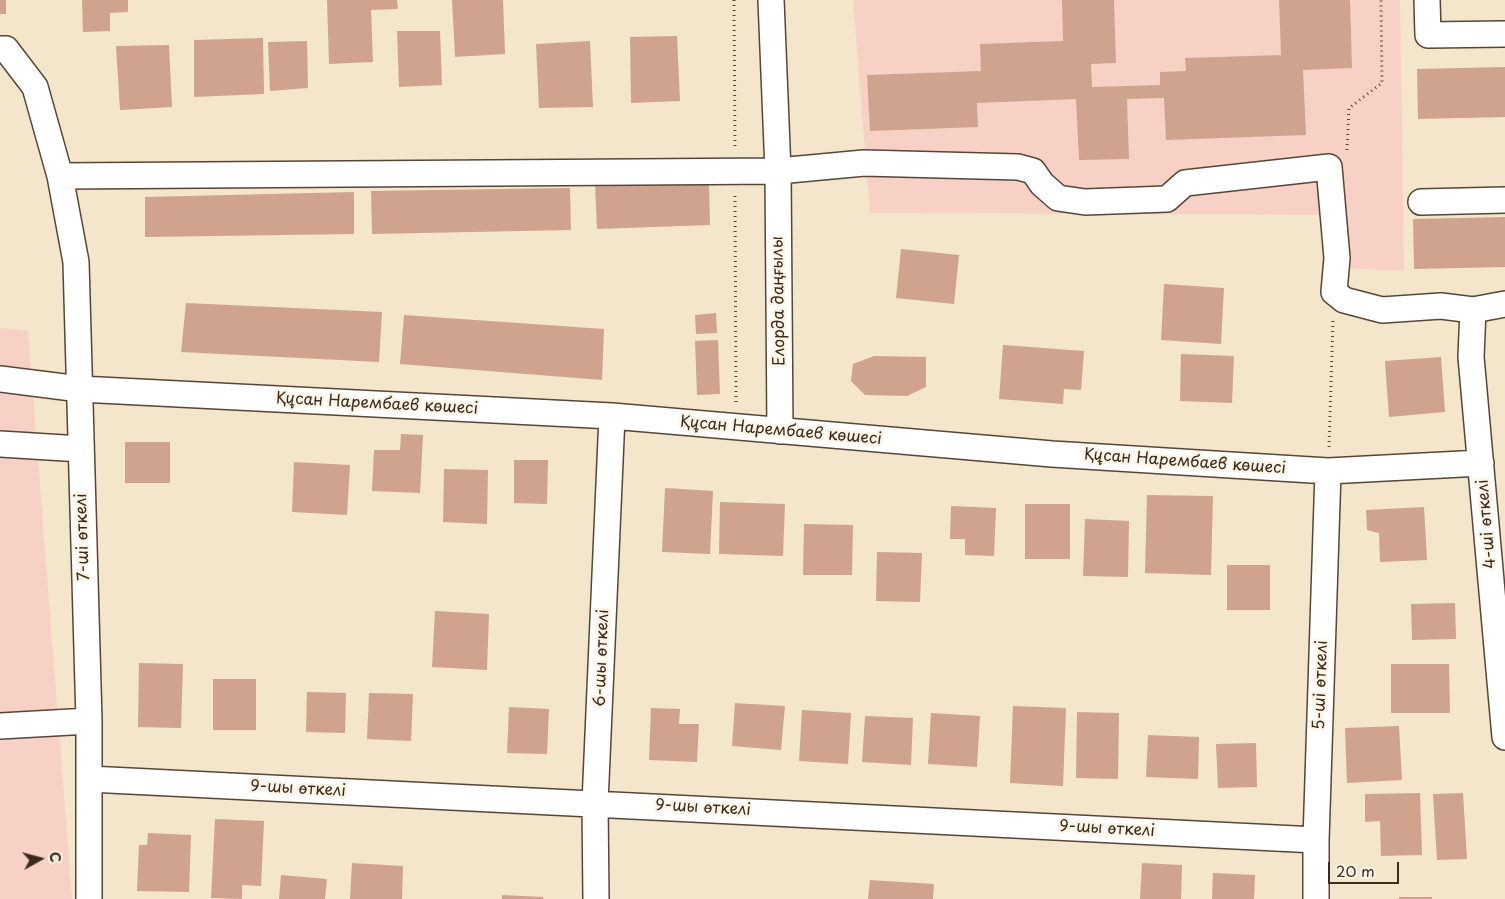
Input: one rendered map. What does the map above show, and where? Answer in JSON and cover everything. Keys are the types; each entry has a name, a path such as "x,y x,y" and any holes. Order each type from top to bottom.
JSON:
{"street":[{"name":"Елорда даңғылы","path":"771,0 778,171 780,430"},
{"path":"1427,0 1428,35 1505,34"},
{"name":"7-ші өткелі","path":"0,49 6,49 35,87 60,176 76,262 89,721 89,899"},
{"path":"60,176 778,171 864,163 1018,167 1033,171 1042,184 1058,198 1085,202 1167,199 1185,183 1329,167 1337,258 1334,292 1344,300 1382,310 1441,306 1473,310 1505,304"},
{"path":"1421,202 1505,200"},
{"name":"4-ші өткелі","path":"1473,310 1471,357 1505,737"},
{"path":"0,379 0,391"},
{"name":"Құсан Нарембаев көшесі","path":"0,379 80,389 612,416 1052,454 1328,471 1481,463"},
{"name":"6-шы өткелі","path":"596,899 595,803 612,416"},
{"path":"0,444 81,449"},
{"name":"5-ші өткелі","path":"1316,899 1316,840 1328,471"},
{"path":"0,726 89,721"},
{"name":"9-шы өткелі","path":"90,778 1316,840"}],"path":[{"path":"734,0 736,427"},
{"path":"1347,153 1349,108 1382,83 1381,0"},
{"path":"1328,471 1334,292"}],"shaded area":[{"path":"853,0 1400,0 1404,271 1344,268 1342,215 870,213"},
{"path":"0,328 28,331 72,899 0,899"}],"building":[{"path":"0,0 6,0 6,14 0,14"},
{"path":"82,0 128,0 128,12 110,13 110,31 83,32"},
{"path":"327,0 397,0 398,9 371,10 373,62 329,64"},
{"path":"452,0 503,0 505,54 455,57"},
{"path":"1062,0 1114,0 1116,63 1091,64 1092,87 1160,85 1160,72 1186,71 1185,58 1281,55 1279,0 1350,0 1352,68 1303,70 1306,135 1166,140 1164,98 1127,99 1129,159 1079,160 1076,99 977,103 978,127 870,131 867,75 981,71 980,44 1063,41"},
{"path":"397,31 440,31 442,85 399,87"},
{"path":"677,36 680,101 631,103 630,37"},
{"path":"263,38 264,94 194,97 194,40"},
{"path":"307,41 308,88 270,91 268,42"},
{"path":"590,41 593,107 539,108 536,44"},
{"path":"169,45 172,107 120,110 116,46"},
{"path":"1505,67 1505,117 1418,119 1417,69"},
{"path":"595,184 709,184 710,225 597,229"},
{"path":"570,188 571,230 372,234 371,191"},
{"path":"354,192 354,234 145,237 145,197"},
{"path":"1505,217 1505,267 1414,269 1413,219"},
{"path":"901,249 959,255 954,304 896,298"},
{"path":"1164,284 1224,288 1221,344 1161,340"},
{"path":"186,303 382,312 379,362 181,352"},
{"path":"716,313 717,333 696,334 695,315"},
{"path":"404,315 604,329 602,380 400,364"},
{"path":"718,340 720,394 697,395 695,341"},
{"path":"1003,345 1084,351 1081,390 1064,389 1063,404 999,399"},
{"path":"1181,354 1234,356 1232,403 1180,401"},
{"path":"874,356 926,357 926,387 907,396 865,395 851,381 853,364"},
{"path":"1441,357 1445,412 1389,417 1385,361"},
{"path":"401,434 423,435 420,493 372,491 374,450 400,450"},
{"path":"125,442 170,442 170,483 125,483"},
{"path":"514,460 548,460 547,504 514,503"},
{"path":"294,462 350,465 347,515 292,512"},
{"path":"444,469 488,470 487,524 443,522"},
{"path":"665,488 713,491 710,554 662,552"},
{"path":"1147,495 1213,496 1211,575 1145,573"},
{"path":"720,502 785,504 783,556 719,554"},
{"path":"1025,504 1070,504 1070,559 1025,559"},
{"path":"951,506 996,508 994,556 965,555 965,539 950,539"},
{"path":"1424,507 1427,560 1380,562 1379,533 1367,530 1366,510"},
{"path":"1085,519 1129,521 1128,577 1083,576"},
{"path":"804,524 853,525 852,575 803,575"},
{"path":"877,552 922,553 920,602 876,601"},
{"path":"1227,565 1270,565 1270,610 1227,610"},
{"path":"1455,603 1456,639 1412,640 1411,604"},
{"path":"435,611 489,614 487,670 432,667"},
{"path":"139,663 183,664 181,728 138,727"},
{"path":"1391,664 1449,664 1450,713 1391,713"},
{"path":"213,679 256,679 256,730 213,730"},
{"path":"307,692 346,693 345,733 306,732"},
{"path":"369,693 413,694 411,741 367,739"},
{"path":"735,703 785,706 781,750 732,746"},
{"path":"1013,706 1066,708 1063,786 1010,783"},
{"path":"509,707 549,709 547,754 507,753"},
{"path":"651,708 680,709 679,724 699,724 697,762 649,760"},
{"path":"802,710 851,713 848,764 799,761"},
{"path":"1077,712 1119,713 1118,779 1076,778"},
{"path":"931,713 980,716 977,767 928,764"},
{"path":"865,716 913,718 911,765 862,762"},
{"path":"1399,726 1402,780 1347,783 1345,728"},
{"path":"1148,735 1199,737 1198,779 1146,777"},
{"path":"1256,743 1257,787 1218,788 1216,744"},
{"path":"1420,793 1422,855 1381,856 1380,821 1365,822 1365,794"},
{"path":"1463,793 1467,859 1437,860 1433,794"},
{"path":"215,819 264,821 261,886 242,885 242,899 211,898"},
{"path":"148,833 191,835 189,892 137,891 139,845 147,845"},
{"path":"352,863 403,866 402,899 350,899"},
{"path":"1142,863 1182,865 1181,899 1140,899"},
{"path":"1213,873 1255,875 1254,899 1212,899"},
{"path":"281,875 327,879 325,899 279,899"},
{"path":"870,880 934,884 933,899 868,899"},
{"path":"502,895 543,897 543,899 502,899"},
{"path":"1399,897 1432,897 1432,899 1399,899"}]}
